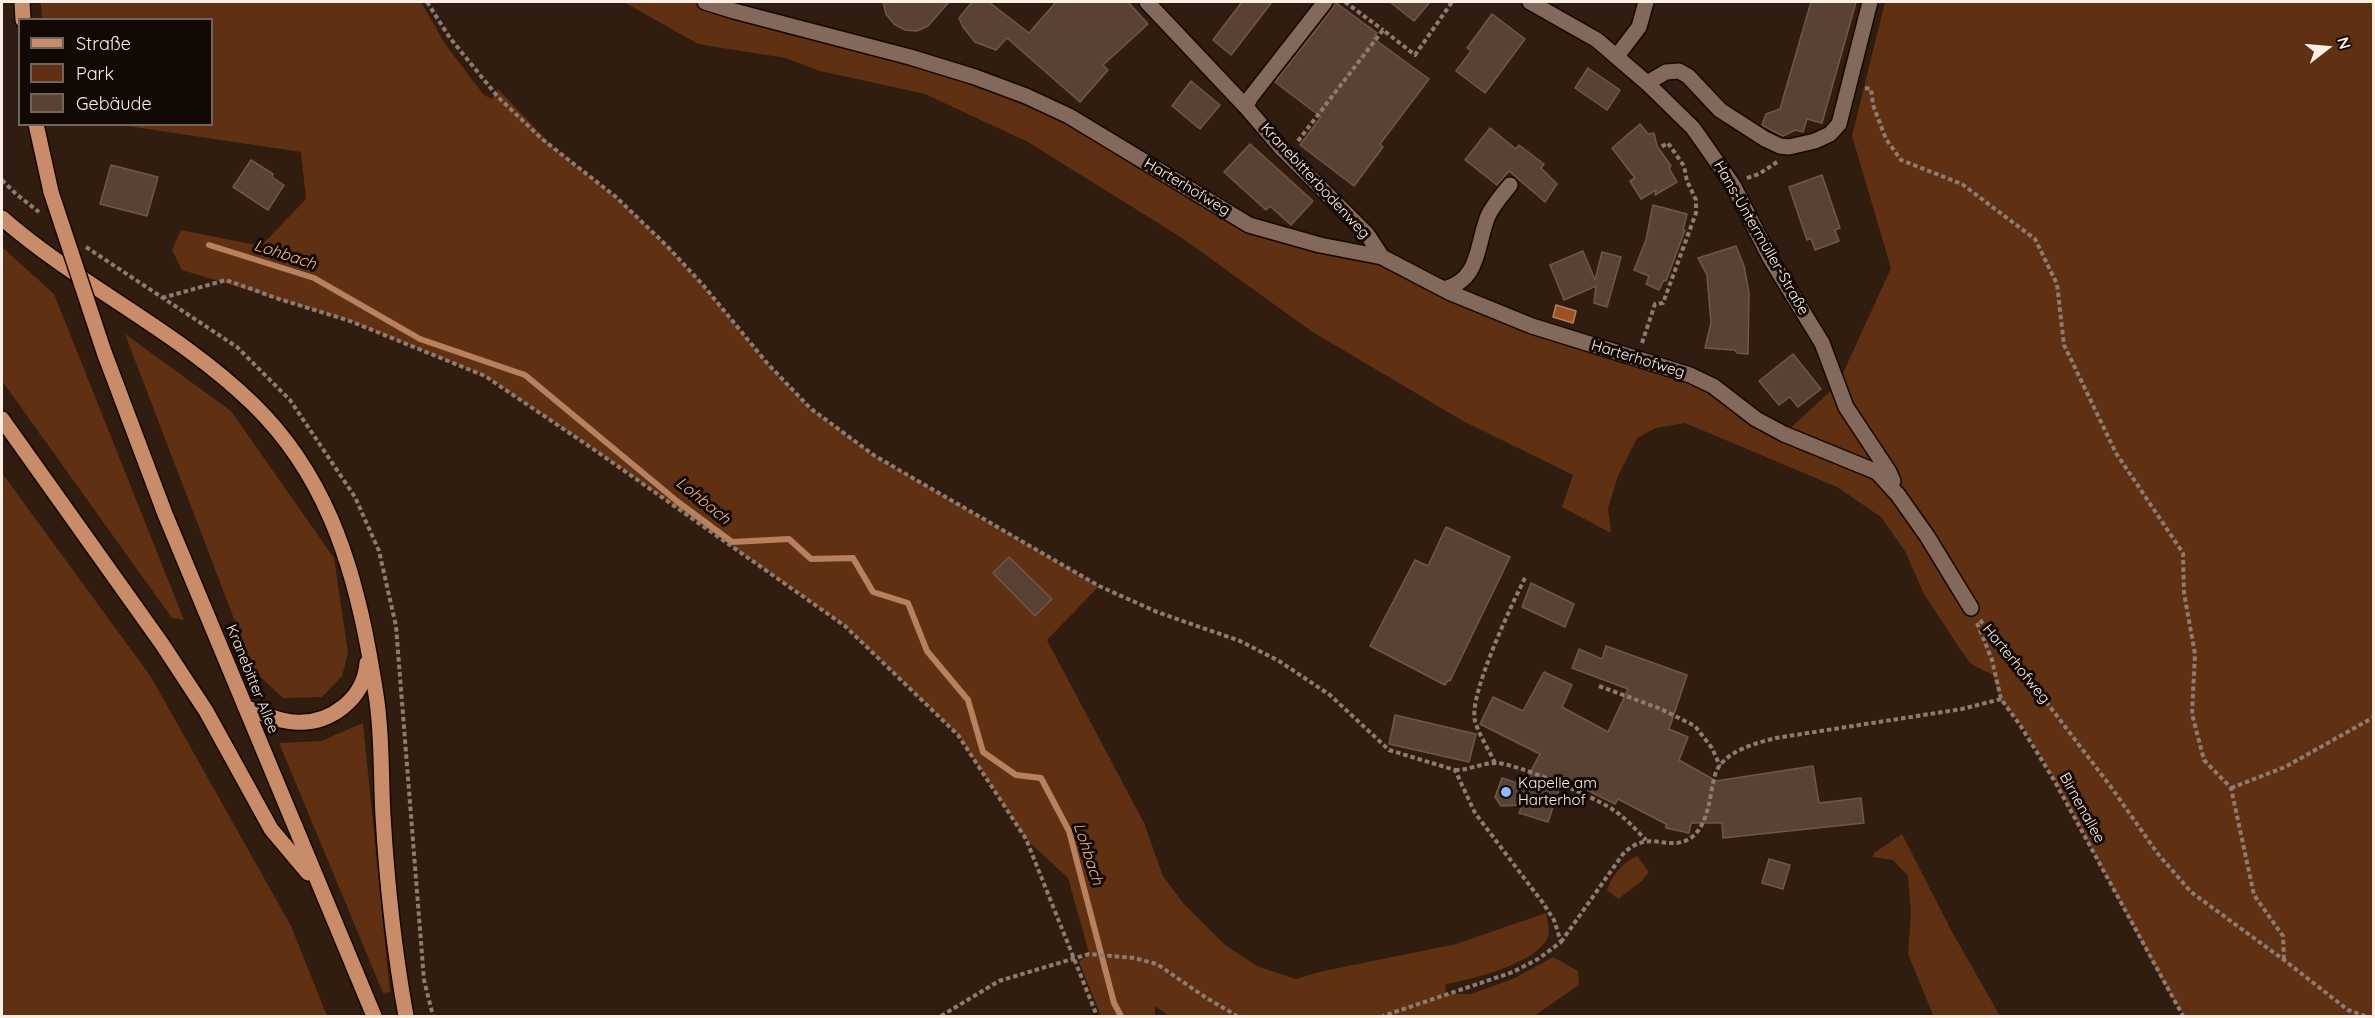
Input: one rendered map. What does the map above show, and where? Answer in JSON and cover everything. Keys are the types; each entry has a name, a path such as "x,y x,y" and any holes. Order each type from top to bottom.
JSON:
{"main road":[{"path":"22,2 23,18"},
{"name":"Kranebitter Allee","path":"36,126 51,192 104,352 165,514 374,1017"},
{"path":"2,218 39,248 197,355 227,380 271,423 304,468 334,524 352,574 378,709 391,922 406,1017"},
{"path":"2,419 114,574 185,679 232,756 272,829 319,887"},
{"path":"245,707 294,722 314,720 330,714 347,704 360,691 365,681 368,650"}],"street":[{"name":"Harterhofweg","path":"705,2 916,58 1026,96 1069,116 1249,225 1320,245 1382,257 1444,289 1532,326 1690,375 1713,386 1756,418 1784,434 1877,472 1898,495 1927,536 1971,608"},
{"name":"Kranebitterbodenweg","path":"1147,2 1246,107 1281,148 1367,234 1382,257"},
{"path":"1246,107 1250,98 1325,2"},
{"name":"Hans-Untermüller-Straße","path":"1530,2 1597,40 1647,83 1693,129 1733,185 1770,258 1822,343 1846,408 1889,472 1898,495"},
{"path":"1617,56 1639,27 1646,2"},
{"path":"1647,83 1666,72 1679,71 1688,76 1720,110 1773,144 1789,147 1815,141 1835,130 1839,124 1870,2"},
{"path":"1444,289 1454,286 1468,274 1476,259 1488,215 1510,185"}],"path":[{"path":"427,2 450,38 498,97 542,139 616,197 667,246 703,285 767,363 810,408 875,456 1099,586 1157,612 1240,641 1279,661 1330,694 1389,750 1455,770 1472,770 1482,765 1495,763 1518,768 1610,807 1625,818 1646,840"},
{"path":"1344,2 1415,55 1452,2"},
{"path":"1292,150 1383,30"},
{"path":"1850,83 1871,89 1873,105 1886,139 1901,160 1962,184 2035,239 2056,284 2064,345 2116,453 2183,553 2184,593 2195,654 2192,714 2204,760 2231,788 2254,895 2283,936 2284,960"},
{"path":"1637,359 1655,304 1663,303 1696,213 1696,201 1687,181 1684,166 1668,143 1661,147"},
{"path":"1733,185 1759,174 1787,155 1789,147"},
{"path":"2,180 16,195 42,214"},
{"path":"85,246 237,347 290,400 355,497 379,551 396,626 424,980 433,1017"},
{"path":"162,298 226,280 350,321 485,376 845,626 958,735 1026,839 1097,1017"},
{"path":"1495,763 1474,719 1479,693 1496,638 1525,578"},
{"name":"Birnenallee","path":"1971,608 1992,660 2001,699 2054,780 2183,1017"},
{"name":"Harterhofweg","path":"1971,608 2041,694 2158,854 2191,892 2348,1010 2365,1017"},
{"path":"1599,686 1661,709 1695,726 1712,748 1720,766"},
{"path":"1383,1017 1513,972 1538,959 1561,942 1623,854 1631,847 1646,840 1677,843 1695,834 1706,814 1720,766 1745,748 1776,738 1962,709 2001,699"},
{"path":"2231,788 2285,767 2373,717"},
{"path":"1455,770 1469,804 1543,903 1554,920 1561,942"},
{"path":"941,1017 999,981 1073,957 1094,954 1134,958 1157,964 1205,998 1237,1017"}],"green space":[{"path":"41,2 421,2 445,44 484,95 492,99 498,89 554,148 616,197 667,246 703,285 767,363 810,408 875,456 1099,586 1047,640 1144,823 1163,876 1183,903 1225,945 1257,966 1296,979 1319,972 1456,944 1546,913 1548,935 1538,950 1500,970 1446,984 1445,994 1471,994 1515,978 1553,957 1578,971 1579,985 1534,1016 1169,1016 1155,1006 1155,1016 1101,1016 1079,962 1089,953 1068,878 1026,839 958,735 845,626 485,376 350,321 182,270 172,250 181,230 261,246 306,199 301,152 128,126 213,126 213,18 42,18"},
{"path":"624,2 705,2 1026,96 1249,225 1382,257 1451,293 1690,375 1784,434 1838,384 1891,268 1852,136 1885,2 2373,2 2373,1016 2184,1016 2162,981 2057,784 2025,730 2000,699 1993,675 1971,664 1960,649 1924,594 1905,551 1881,517 1837,487 1685,423 1656,428 1637,438 1618,476 1608,508 1611,533 1562,507 1573,475 1463,421 1311,331 1182,238 1028,142 925,94 820,71 785,58 698,44"},
{"path":"2,247 54,294 184,620 172,618 2,381"},
{"path":"125,334 231,411 334,558 348,653 342,676 322,697 283,698 254,671"},
{"path":"2,473 151,677 291,926 327,1016 2,1016"},
{"path":"363,723 390,992 383,993 279,743 321,741"},
{"path":"1902,834 1951,930 2000,1016 1933,1015 1908,954 1911,912 1908,876 1893,860 1873,857 1874,853"},
{"path":"1637,856 1649,872 1642,881 1618,899 1607,890 1609,884 1622,866"}],"shaded area":[{"path":"1556,305 1576,311 1573,323 1553,317"}],"building":[{"path":"883,2 949,2 928,26 917,31 905,30 894,24 886,14"},
{"path":"972,2 989,2 1029,33 1056,2 1128,2 1148,24 1103,65 1108,70 1080,102 1007,38 996,50 975,42 959,18"},
{"path":"1242,2 1272,2 1231,55 1213,40"},
{"path":"1335,2 1377,33 1373,38 1429,79 1380,144 1383,147 1354,186 1300,145 1321,117 1275,82 1333,8"},
{"path":"1390,2 1430,2 1414,21"},
{"path":"1811,2 1856,2 1822,123 1807,119 1803,132 1795,130 1783,136 1762,125 1766,114 1780,109"},
{"path":"1492,14 1525,39 1485,93 1456,71 1471,51 1467,48"},
{"path":"1588,68 1620,90 1607,110 1575,88"},
{"path":"1191,81 1220,105 1200,129 1172,106"},
{"path":"1640,124 1648,134 1654,133 1657,146 1671,166 1669,168 1677,182 1655,195 1656,190 1641,199 1630,181 1635,178 1612,148"},
{"path":"1490,128 1516,149 1519,145 1544,164 1541,168 1557,184 1545,202 1509,171 1497,185 1465,160"},
{"path":"1250,144 1313,201 1291,225 1270,206 1266,210 1224,172"},
{"path":"251,160 273,174 272,177 284,185 268,210 233,187"},
{"path":"111,165 158,177 147,216 100,204"},
{"path":"1822,175 1840,228 1835,230 1839,241 1815,250 1811,238 1807,240 1789,187"},
{"path":"1653,205 1687,214 1683,230 1685,230 1666,281 1664,280 1659,290 1646,284 1649,276 1634,270 1646,240"},
{"path":"1736,246 1744,266 1749,293 1748,354 1737,353 1735,350 1705,348 1711,323 1707,275 1698,258"},
{"path":"1583,251 1595,280 1602,252 1621,257 1607,307 1594,303 1596,286 1564,300 1550,265"},
{"path":"1793,354 1821,389 1798,407 1790,397 1779,405 1759,381"},
{"path":"1446,527 1510,557 1450,681 1448,680 1445,685 1370,646 1415,560 1428,566"},
{"path":"1009,557 1052,599 1035,616 993,573"},
{"path":"1531,583 1574,604 1565,627 1522,607"},
{"path":"1606,646 1687,675 1669,729 1688,737 1679,760 1716,781 1813,766 1819,803 1861,798 1864,823 1723,838 1722,823 1691,823 1689,833 1666,828 1666,824 1618,799 1615,804 1563,778 1548,822 1519,813 1522,805 1501,806 1495,797 1502,778 1523,785 1540,754 1480,724 1493,697 1523,711 1544,672 1572,685 1562,707 1608,732 1628,689 1572,668 1579,649 1602,659"},
{"path":"1395,715 1476,734 1469,762 1389,744"},
{"path":"1769,859 1790,865 1783,889 1762,883"}],"waterway":[{"name":"Lohbach","path":"209,245 314,278 420,339 525,375 678,502 732,542 789,539 811,559 853,558 873,592 908,603 927,651 968,700 983,752 1016,775 1041,778 1069,831 1114,1003 1121,1016"}],"place":[{"name":"Kapelle am Harterhof","path":"1506,792"}]}
